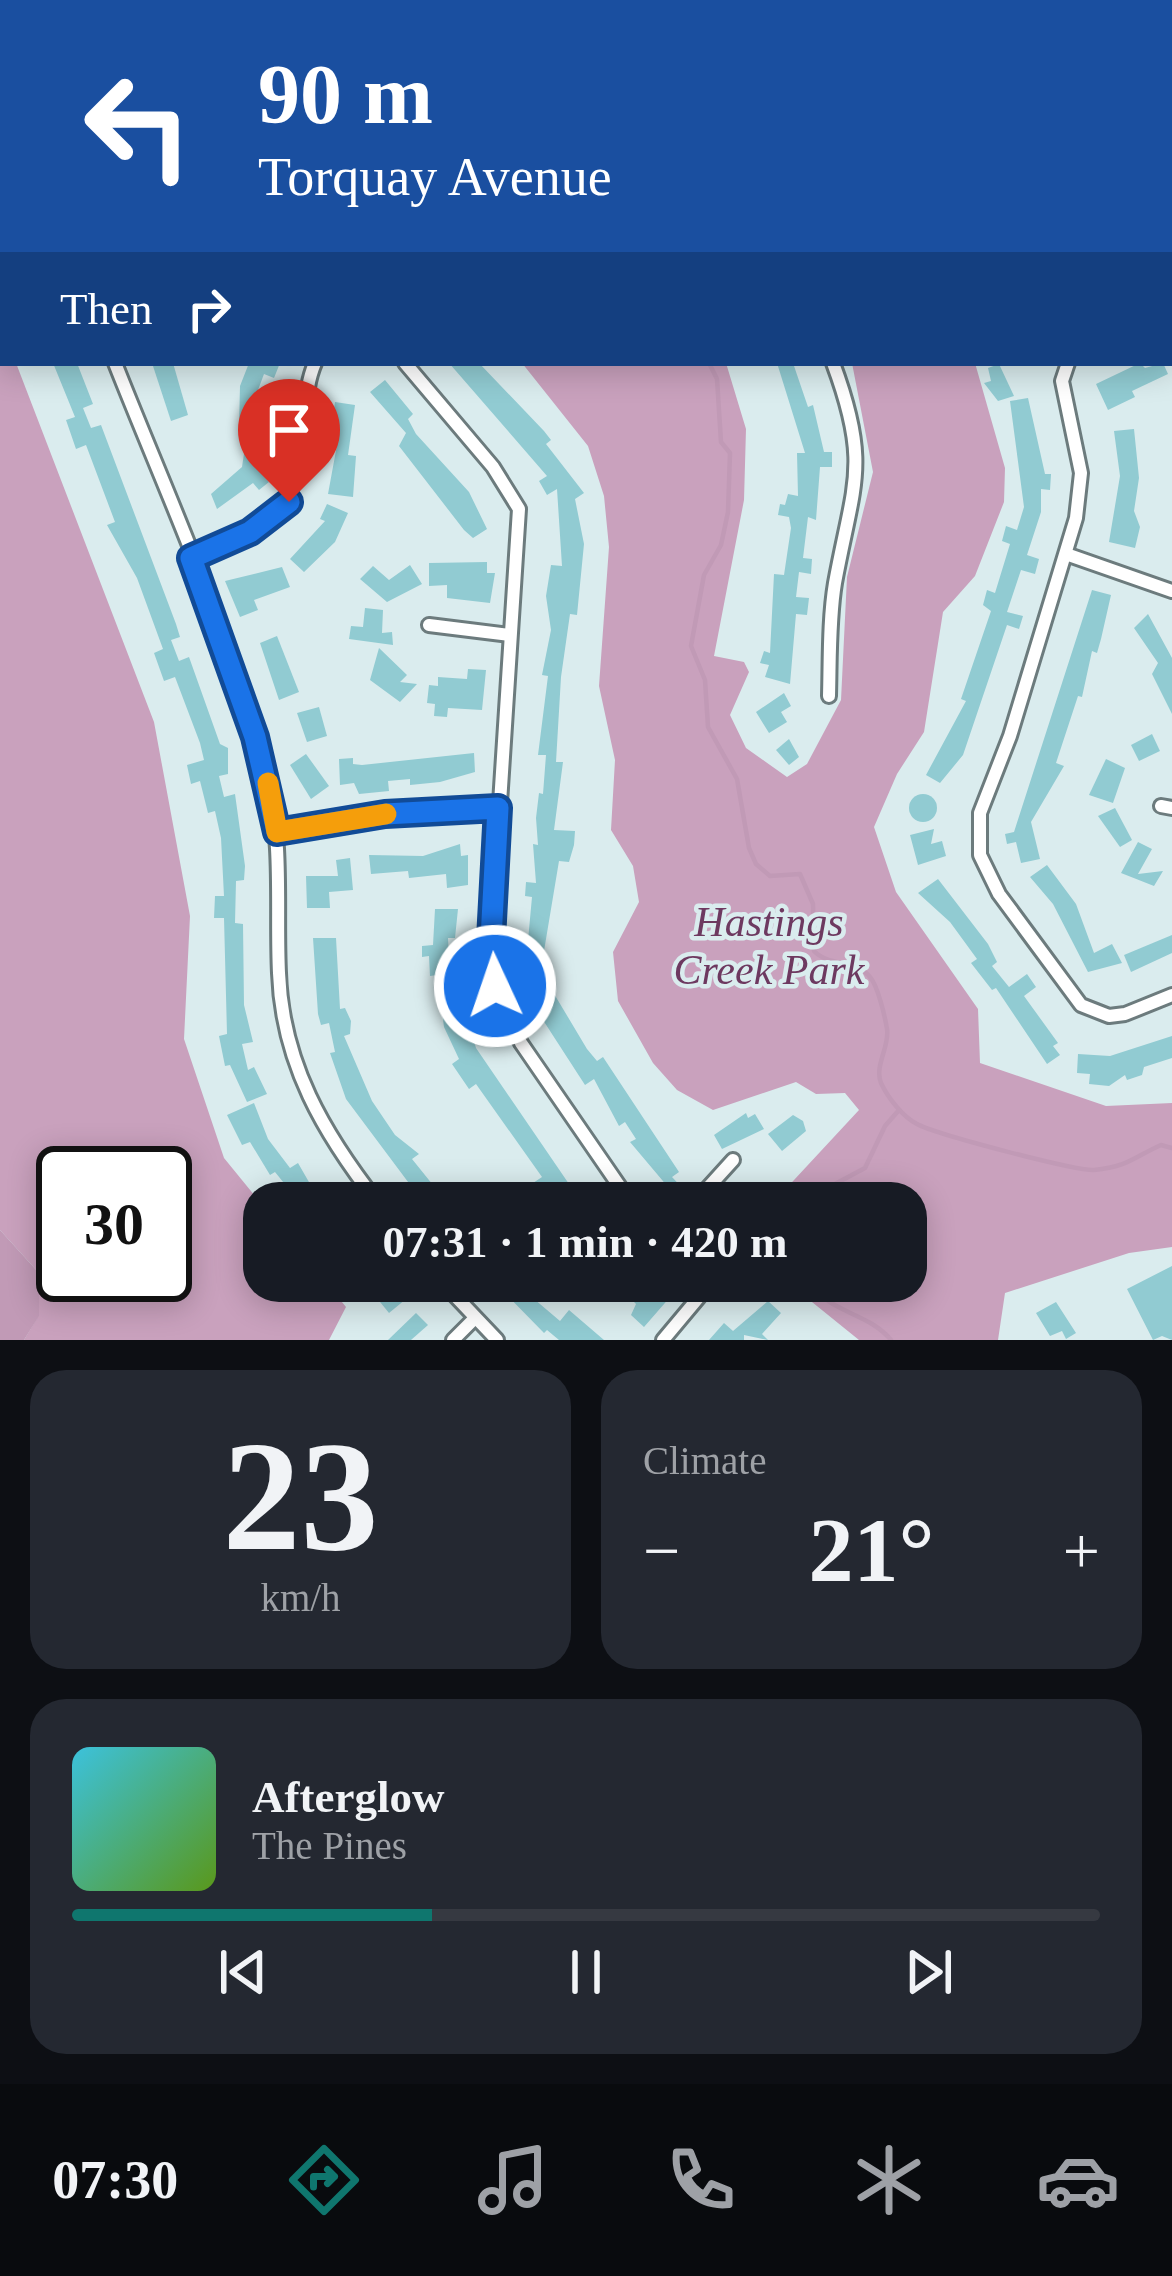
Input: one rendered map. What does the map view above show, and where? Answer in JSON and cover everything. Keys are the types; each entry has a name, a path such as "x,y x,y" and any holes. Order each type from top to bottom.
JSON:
{"street":[{"path":"116,366 255,737 277,832 280,991 292,1057 319,1120 363,1182"},
{"path":"191,558 250,532 289,502 299,475 315,366"},
{"path":"408,366 493,466 519,508 490,958 495,986 521,1043 617,1182"},
{"path":"829,696 834,587 858,471 847,400 834,366"},
{"path":"1067,366 1062,381 1081,473 1066,554 1010,736 980,813 980,855 999,894 1081,1004 1109,1016 1172,994"},
{"path":"1066,554 1172,590"},
{"path":"429,626 510,635"},
{"path":"277,832 385,814 498,808"},
{"path":"713,1182 733,1160"},
{"path":"459,1302 497,1340"},
{"path":"663,1340 696,1302"},
{"path":"453,1340 474,1319"}],"green space":[{"path":"0,366 17,366 154,722 190,916 184,1039 224,1158 244,1182 243,1302 342,1302 346,1307 329,1340 24,1340 39,1315 39,1302 192,1302 192,1146 36,1146 36,1270 0,1230"},
{"name":"Hastings Creek Park","path":"524,366 727,366 746,429 744,500 714,656 744,662 749,672 730,715 746,748 787,777 807,764 841,700 847,577 873,472 853,366 976,366 1005,468 1004,502 975,576 943,612 924,732 897,774 874,827 896,892 978,1009 980,1063 1106,1106 1172,1103 1172,1247 1129,1253 1005,1293 998,1340 859,1340 812,1302 927,1302 927,1182 792,1182 859,1110 845,1093 816,1094 796,1082 713,1110 677,1090 653,1063 618,1001 613,952 639,902 633,866 611,830 615,760 599,686 609,547 604,496 588,446"}],"shaded area":[{"path":"0,1230 36,1270 39,1316 24,1340 0,1340"}],"building":[{"path":"54,366 78,366 93,404 83,408 91,428 101,425 176,624 180,637 171,640 179,661 189,657 220,744 228,748 228,774 219,776 224,797 235,794 245,866 244,880 236,881 235,923 243,924 244,1005 253,1042 242,1044 248,1070 254,1067 267,1094 247,1102 230,1065 225,1066 219,1036 227,1034 224,918 214,918 215,896 224,896 221,838 215,811 208,813 200,781 191,784 187,765 204,760 200,743 175,677 164,681 154,653 163,649 137,578 107,525 115,522 86,445 76,449 66,420 75,417"},
{"path":"153,366 174,366 188,415 171,421"},
{"path":"248,366 279,366 274,378 264,374 255,398 273,400 271,413 260,412 257,436 267,437 263,475 269,482 259,490 253,483 217,509 211,494 242,467 248,427 239,426 240,386"},
{"path":"452,366 482,366 544,431 551,440 546,444 584,493 575,499 584,544 577,615 570,614 561,677 556,762 563,762 554,830 575,831 574,845 569,862 559,861 542,963 526,962 532,897 525,896 526,882 536,883 533,844 538,845 536,818 546,755 538,755 548,676 542,675 551,630 546,596 551,565 562,566 557,489 547,495 539,481 547,476"},
{"path":"778,366 794,366 808,407 813,405 824,452 832,452 832,467 820,467 816,520 808,517 803,558 812,559 811,574 799,572 796,597 809,598 807,615 796,614 790,684 765,677 769,665 760,663 764,651 770,653 774,574 784,575 791,528 789,517 778,515 780,504 785,505 788,494 798,496 797,453 805,453"},
{"path":"1000,366 1014,396 998,401 984,383 991,381 988,368"},
{"path":"1134,366 1164,366 1168,374 1132,391 1135,397 1108,410 1096,384"},
{"path":"385,380 413,414 408,419 416,434 469,492 487,529 473,538 399,446 406,433 370,392"},
{"path":"1028,398 1045,474 1051,474 1050,490 1041,489 1041,512 1027,555 1039,559 1035,574 1021,570 1007,612 1023,616 1019,629 1007,625 963,755 940,783 926,775 966,701 961,699 991,611 983,605 987,590 995,593 1010,544 1002,541 1006,526 1017,530 1024,507 1010,401"},
{"path":"335,402 355,405 348,455 356,456 353,497 328,494 337,445 330,436"},
{"path":"1134,429 1139,478 1134,511 1140,527 1135,548 1109,542 1120,476 1114,431"},
{"path":"327,504 348,513 335,542 304,572 290,559 325,521 320,519"},
{"path":"487,562 487,573 495,573 490,603 447,598 447,585 429,586 429,563"},
{"path":"410,565 422,584 387,602 360,579 373,566 389,580"},
{"path":"282,567 290,587 254,600 258,610 240,617 225,581"},
{"path":"1092,590 1111,595 1101,639 1097,653 1092,651 1082,697 1078,696 1056,763 1064,766 1031,822 1040,859 1021,863 1016,842 1007,844 1005,834 1014,832"},
{"path":"365,608 383,610 382,633 392,632 393,645 349,639 351,626 363,627"},
{"path":"1148,614 1172,658 1172,714 1152,674 1158,663 1134,628"},
{"path":"277,636 299,692 279,700 260,643"},
{"path":"379,648 407,675 400,682 417,684 400,702 370,680"},
{"path":"468,669 486,670 482,710 448,708 447,717 434,716 435,704 427,703 429,685 438,686 438,677 467,679"},
{"path":"784,693 791,706 781,712 787,722 769,733 756,712"},
{"path":"319,707 327,736 307,742 297,713"},
{"path":"1152,734 1160,751 1139,761 1131,745"},
{"path":"789,739 799,757 789,765 776,750"},
{"path":"474,753 475,772 440,782 388,781 389,791 359,794 354,783 340,785 339,759 353,758 353,764 362,765"},
{"path":"306,754 329,786 311,799 290,765"},
{"path":"1106,759 1125,768 1113,803 1089,795"},
{"path":"923,794 933,798 937,808 933,818 923,822 913,818 909,808 913,798"},
{"path":"1115,808 1132,840 1120,847 1098,816"},
{"path":"934,829 931,844 942,841 946,856 918,865 910,835"},
{"path":"1138,842 1152,849 1138,874 1163,871 1154,886 1121,873"},
{"path":"460,844 461,856 468,855 468,885 447,888 446,874 409,878 408,871 371,874 369,855 423,856"},
{"path":"350,858 353,890 329,892 330,908 307,908 306,876 338,876 336,860"},
{"path":"1047,865 1076,904 1094,953 1112,944 1122,963 1088,972 1053,904 1030,877"},
{"path":"938,879 988,944 997,962 992,966 1009,987 1027,974 1036,987 1024,996 1058,1043 1053,1046 1060,1055 1047,1064 996,988 992,990 971,963 977,959 950,922 918,893"},
{"path":"435,909 458,909 455,938 448,938 449,958 476,1048 568,1182 534,1182 542,1177 476,1084 469,1089 452,1064 459,1059 444,1027 437,975 430,976 429,956 422,957 422,946 433,945"},
{"path":"1172,935 1172,953 1131,972 1124,955"},
{"path":"313,938 336,938 340,1009 345,1008 351,1021 350,1034 344,1036 372,1101 395,1135 419,1154 412,1159 431,1182 408,1182 346,1099 330,1053 335,1052 329,1023 321,1025"},
{"path":"541,972 587,1049 597,1061 603,1057 679,1172 672,1177 677,1182 664,1182 630,1142 636,1139 625,1122 619,1126 594,1079 585,1085 541,1017 525,981"},
{"path":"1172,1036 1172,1058 1144,1067 1142,1075 1127,1080 1125,1075 1109,1086 1089,1084 1090,1074 1077,1073 1078,1054 1110,1056"},
{"path":"254,1103 268,1139 290,1168 298,1163 309,1182 283,1182 275,1172 270,1175 250,1142 242,1145 227,1115"},
{"path":"746,1113 748,1118 755,1114 764,1129 722,1149 714,1135"},
{"path":"793,1115 803,1121 806,1131 782,1151 768,1134"},
{"path":"1172,1266 1172,1340 1162,1336 1153,1340 1127,1289"},
{"path":"380,1302 402,1302 389,1313"},
{"path":"514,1302 538,1302 560,1321 569,1310 604,1340 559,1340 547,1330 544,1333"},
{"path":"666,1302 644,1327 631,1315 636,1304"},
{"path":"767,1302 781,1313 762,1334 768,1340 744,1335 744,1340 709,1340 724,1323 733,1331"},
{"path":"1056,1302 1076,1333 1066,1339 1062,1331 1050,1336 1036,1313"},
{"path":"416,1313 428,1325 411,1340 388,1340"}],"waterway":[{"path":"710,366 717,379 721,442 730,453 728,512 721,545 704,575 691,646 705,680 708,727 737,779 756,864 770,876 800,874 813,904 814,951 864,971 873,981 887,1029 879,1070 884,1089 917,1124 1061,1165 1106,1169 1161,1145 1172,1148"},
{"path":"839,1182 865,1168 885,1126 899,1110"},
{"path":"831,1302 871,1323 891,1340"}],"slow traffic":[{"path":"268,783 277,832 386,814"}],"route":[{"path":"289,502 250,532 191,558 255,737 277,832 385,814 498,808 490,958 495,986"}]}
